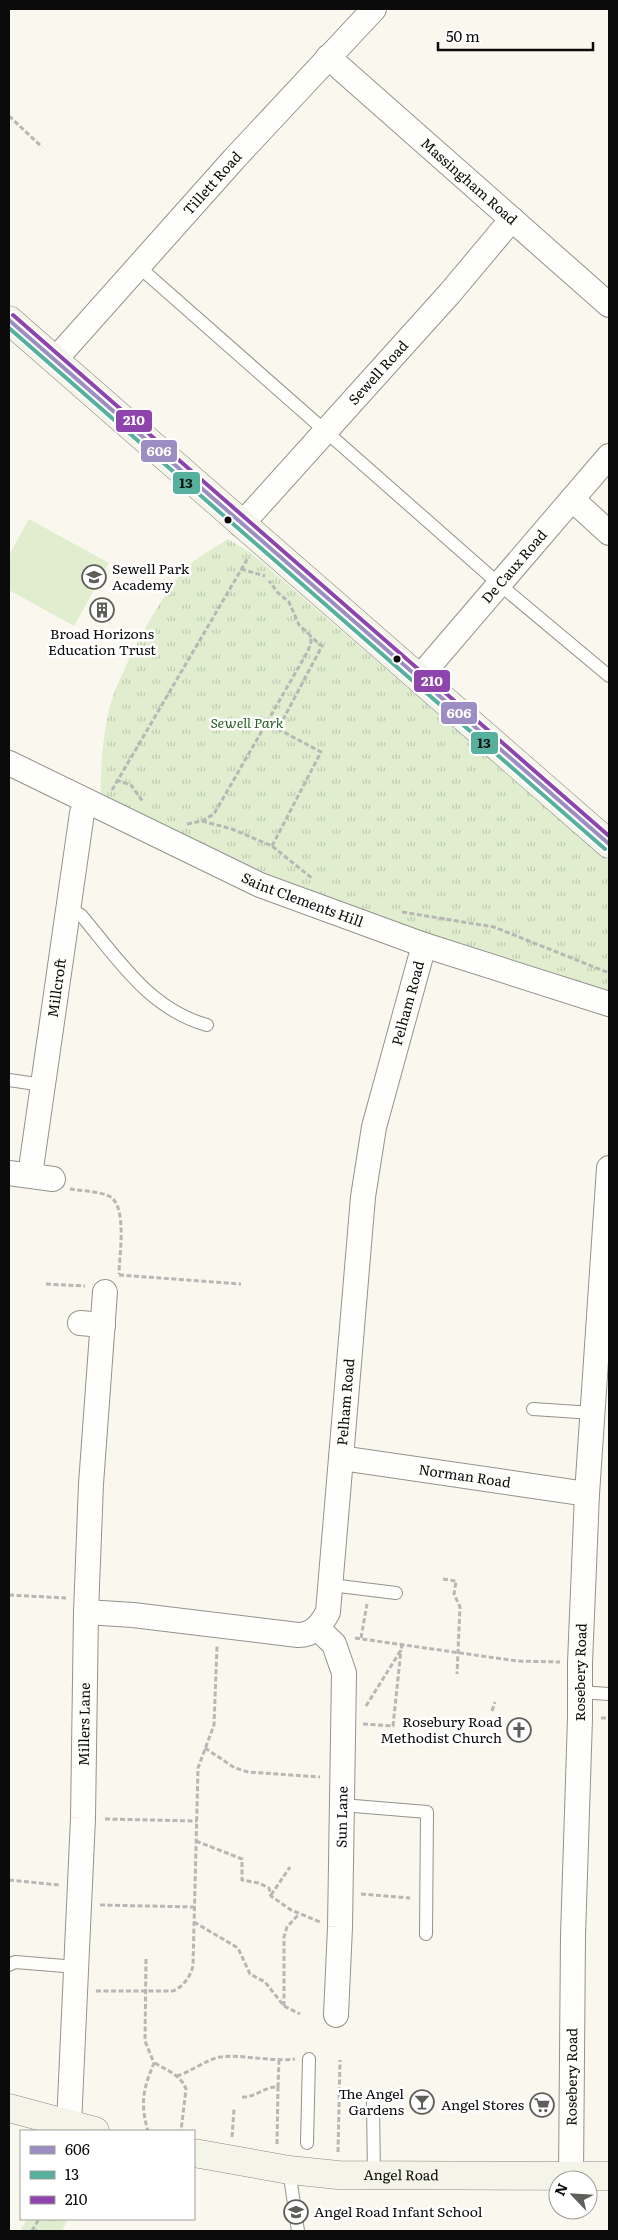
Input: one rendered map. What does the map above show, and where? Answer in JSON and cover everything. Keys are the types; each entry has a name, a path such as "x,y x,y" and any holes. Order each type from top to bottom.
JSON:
{"main road":[{"path":"9,320 609,844"},
{"path":"9,2108 85,2129"},
{"name":"Angel Road","path":"195,2153 282,2169 338,2175 374,2177 429,2168 548,2175"}],"street":[{"name":"Tillett Road","path":"54,361 328,57 374,9"},
{"name":"Massingham Road","path":"328,57 609,305"},
{"name":"Sewell Road","path":"250,532 325,430 450,293 512,219"},
{"name":"De Caux Road","path":"418,679 609,456"},
{"path":"572,500 609,533"},
{"name":"Saint Clements Hill","path":"9,763 96,807 260,885 424,945 609,1004"},
{"name":"Millcroft","path":"30,1176 82,814 96,807"},
{"name":"Pelham Road","path":"325,1636 363,1197 374,1127 424,945"},
{"name":"Rosebery Road","path":"572,2170 573,1936 580,1662 588,1494 609,1168"},
{"name":"Millers Lane","path":"85,2129 75,1991 83,1818 86,1606 91,1484 91,1324 103,1284"},
{"name":"Norman Road","path":"341,1458 588,1494"},
{"path":"86,1606 133,1615 218,1626 298,1635 325,1636"},
{"name":"Sun Lane","path":"325,1636 344,1673 350,1722 342,1779 340,1927 336,2016"}],"lane":[{"path":"138,266 499,584 609,676"},
{"path":"69,909 81,916 137,984 169,1010 187,1020 207,1025"},
{"path":"9,1080 43,1085"},
{"path":"533,1408 593,1413"},
{"path":"330,1585 396,1593"},
{"path":"580,1692 609,1694"},
{"path":"342,1804 427,1812 426,1934"},
{"path":"9,1965 14,1962 77,1967"},
{"path":"304,2059 307,2143"},
{"path":"373,2103 374,2177"},
{"path":"282,2169 298,2231"}],"path":[{"path":"9,116 42,147"},
{"path":"96,807 116,780 241,570 250,532"},
{"path":"241,570 266,576 278,594 289,602 299,625 322,646 278,729 322,752 272,846"},
{"path":"202,822 214,814 308,651 311,642 310,635"},
{"path":"116,780 132,785 144,804"},
{"path":"181,823 202,822 232,829 272,846 315,881"},
{"path":"399,911 494,927 609,973"},
{"path":"30,1176 57,1187 108,1196 115,1202 121,1219 119,1270"},
{"path":"46,1284 241,1284"},
{"path":"443,1579 456,1581 454,1594 460,1607 457,1674"},
{"path":"361,1638 369,1590"},
{"path":"9,1595 86,1606"},
{"path":"75,1991 173,1991 185,1983 193,1966 198,1768 214,1725 218,1626"},
{"path":"325,1636 361,1638 517,1661 580,1662"},
{"path":"400,1650 350,1722 393,1726 402,1644"},
{"path":"492,1711 495,1702"},
{"path":"205,1748 235,1768 248,1772 342,1779"},
{"path":"83,1818 197,1822"},
{"path":"196,1841 242,1859 242,1880 264,1885 269,1888 271,1896 299,1914 340,1927"},
{"path":"271,1896 290,1867"},
{"path":"9,1880 80,1896 195,1907"},
{"path":"340,1892 426,1899"},
{"path":"284,2006 284,1937 287,1927 299,1914"},
{"path":"194,1922 238,1948 250,1974 265,1982 284,2006 300,2014"},
{"path":"146,1959 144,1992 145,2040 154,2063 177,2076 186,2089 181,2130"},
{"path":"177,2076 190,2072 219,2057 279,2061 304,2059"},
{"path":"338,2175 340,2060"},
{"path":"279,2061 278,2087 282,2169"},
{"path":"148,2130 142,2113 144,2086 154,2063"},
{"path":"242,2097 247,2097 271,2086 278,2087"},
{"path":"32,2231 38,2220"}],"green space":[{"path":"29,519 109,563 74,626 9,590 9,555"},
{"name":"Sewell Park","path":"228,539 251,553 609,861 609,991 386,924 259,873 101,802 102,758 108,714 129,660 151,618 184,570 199,557"},
{"path":"26,2220 68,2220 62,2231 20,2231"}],"transit line":[{"name":"210","path":"13,315 609,836"},
{"name":"606","path":"9,320 609,844"},
{"name":"13","path":"9,328 605,849"}],"place":[{"name":"Sewell Park Academy","path":"94,577"},
{"name":"Broad Horizons Education Trust","path":"102,610"},
{"name":"Rosebury Road Methodist Church","path":"519,1730"},
{"name":"The Angel Gardens","path":"422,2102"},
{"name":"Angel Stores","path":"542,2105"},
{"name":"Angel Road Infant School","path":"296,2212"}]}
